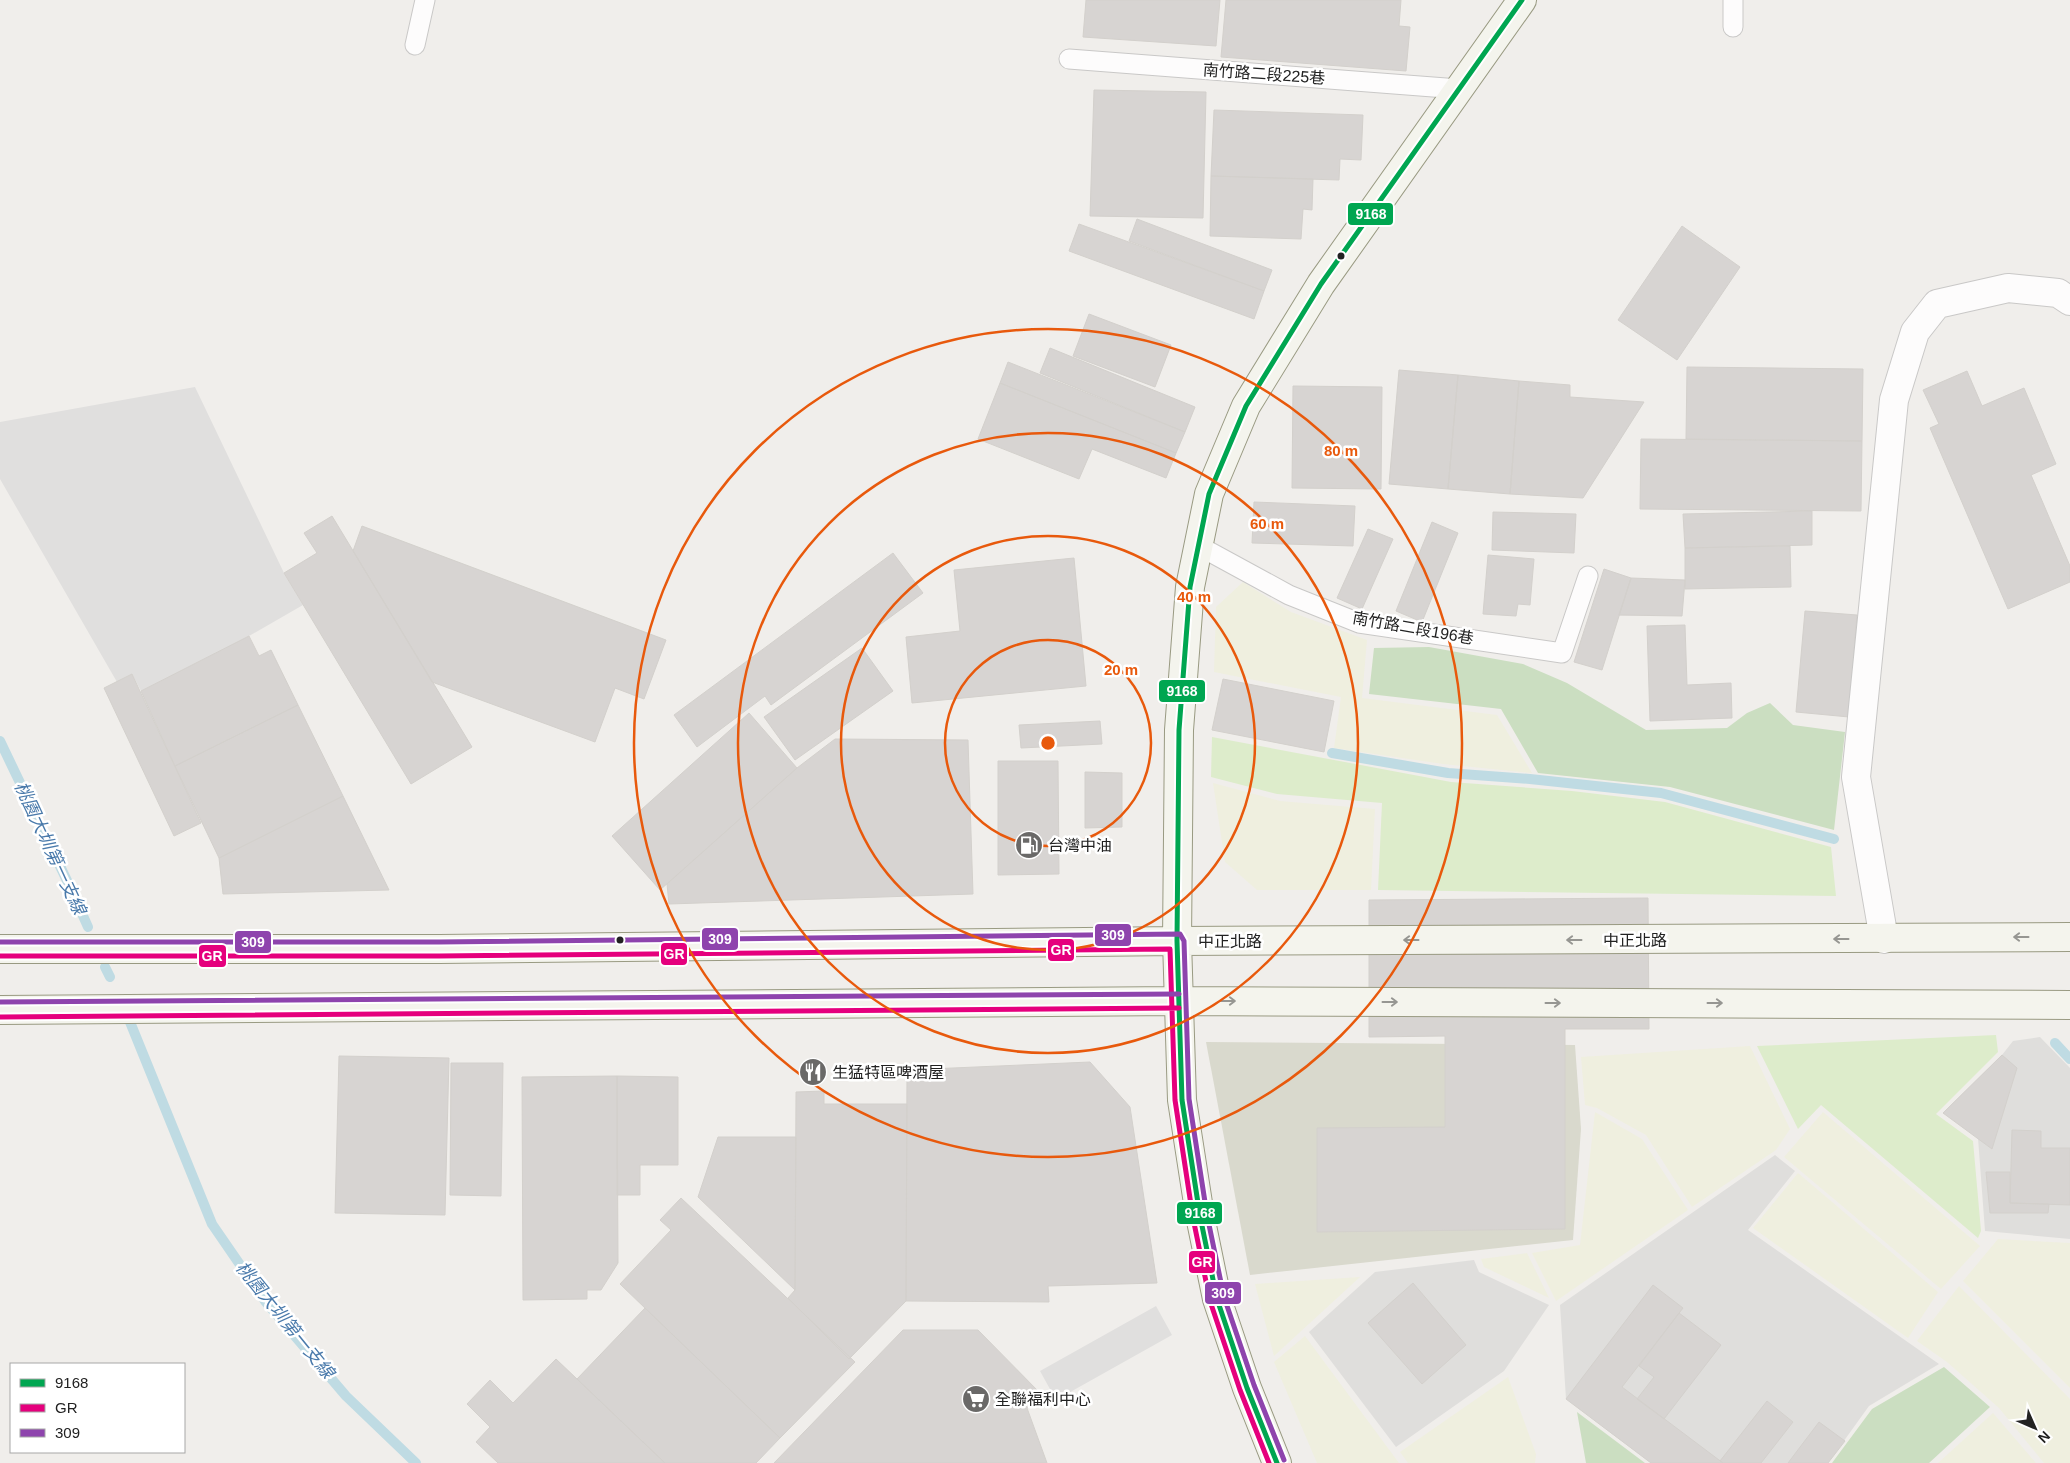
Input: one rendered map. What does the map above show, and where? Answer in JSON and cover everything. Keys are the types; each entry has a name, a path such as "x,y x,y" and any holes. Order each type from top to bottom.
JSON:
{"street":[{"path":"1277,1463 1247,1388 1217,1299 1200,1216 1182,1100 1177,941 1179,730 1190,587 1209,494 1246,406 1321,284 1522,0"},
{"path":"1884,939 1856,777 1894,400 1915,332 1937,304 2008,288 2058,293 2070,301"},
{"name":"中正北路","path":"0,949 459,948 1177,941 2070,937"},
{"path":"0,1010 1179,1001 2070,1005"}],"lane":[{"path":"415,45 425,0"},
{"path":"1733,0 1733,27"},
{"name":"南竹路二段225巷","path":"1069,59 1459,89"},
{"name":"南竹路二段196巷","path":"1198,546 1289,594 1359,622 1562,653 1588,576"}],"shaded area":[{"path":"195,387 284,573 303,605 249,636 141,691 132,674 117,682 0,479 0,422"},
{"path":"2040,1037 2070,1068 2070,1239 1985,1231 1978,1138 1943,1113 2002,1055 2013,1041"},
{"path":"1206,1042 1575,1045 1581,1129 1573,1240 1250,1275"},
{"path":"1775,1155 1795,1171 1748,1230 1939,1364 1869,1406 1828,1463 1651,1463 1566,1399 1560,1305"},
{"path":"1474,1260 1479,1272 1549,1305 1504,1371 1396,1447 1309,1332 1375,1272"},
{"path":"1156,1306 1172,1335 1056,1400 1040,1371"}],"green space":[{"path":"1243,582 1291,612 1367,640 1362,698 1497,715 1532,773 1443,764 1334,748 1341,697 1214,672 1216,607"},
{"path":"1429,647 1523,664 1567,683 1646,730 1727,728 1747,713 1770,703 1793,725 1845,732 1834,830 1670,787 1538,773 1501,709 1369,694 1374,648"},
{"path":"1212,737 1451,782 1572,791 1665,802 1831,847 1836,896 1378,890 1382,803 1277,794 1211,777"},
{"path":"1213,783 1280,801 1375,809 1371,890 1257,890 1225,862"},
{"path":"1996,1035 1998,1052 1936,1114 1973,1141 1981,1231 1978,1238 1821,1105 1798,1129 1757,1046"},
{"path":"1750,1046 1790,1129 1776,1150 1692,1207 1646,1135 1597,1108 1585,1105 1581,1057"},
{"path":"1595,1112 1642,1139 1688,1210 1556,1301 1532,1253 1580,1245"},
{"path":"1823,1112 1980,1246 1941,1289 1784,1157"},
{"path":"1798,1173 1938,1292 1908,1338 1753,1228"},
{"path":"1998,1239 2070,1243 2070,1388 1963,1281"},
{"path":"1527,1253 1549,1298 1484,1267 1481,1259"},
{"path":"1360,1277 1274,1356 1255,1284"},
{"path":"1959,1286 2070,1399 2070,1463 2044,1463 1999,1408 1947,1362 1917,1341"},
{"path":"1305,1336 1399,1463 1317,1463 1274,1362"},
{"path":"1944,1367 1990,1407 1929,1463 1832,1463 1872,1409"},
{"path":"1508,1377 1536,1454 1535,1463 1408,1463 1400,1452"},
{"path":"1577,1412 1645,1463 1586,1463"},
{"path":"1993,1413 2036,1463 1938,1463"}],"building":[{"path":"1086,0 1220,0 1216,46 1083,37"},
{"path":"1226,0 1401,0 1399,26 1410,27 1406,71 1221,57"},
{"path":"1094,90 1206,92 1203,218 1090,216"},
{"path":"1214,110 1363,115 1361,160 1340,159 1339,180 1211,176"},
{"path":"1211,176 1313,179 1312,210 1303,209 1301,239 1210,236"},
{"path":"1137,219 1272,270 1264,291 1129,241"},
{"path":"1079,224 1264,291 1254,319 1069,251"},
{"path":"1682,226 1740,267 1677,360 1618,320"},
{"path":"1089,314 1171,345 1155,387 1073,356"},
{"path":"1050,348 1195,407 1185,432 1040,373"},
{"path":"1008,362 1185,432 1176,453 1000,383"},
{"path":"1687,367 1863,369 1862,441 1686,439"},
{"path":"1399,370 1458,375 1448,489 1389,484"},
{"path":"1967,371 1982,406 2024,388 2056,464 2031,475 2070,566 2070,582 2008,609 1930,428 1939,424 1923,390"},
{"path":"1458,375 1519,381 1510,494 1448,489"},
{"path":"1519,381 1570,385 1570,397 1644,402 1583,498 1510,494"},
{"path":"1000,383 1176,453 1166,478 1092,449 1079,479 978,439"},
{"path":"1293,386 1382,387 1381,489 1292,488"},
{"path":"1641,439 1862,441 1861,511 1640,509"},
{"path":"1254,502 1355,506 1353,546 1252,543"},
{"path":"1812,511 1812,545 1685,548 1683,514"},
{"path":"1493,512 1576,514 1574,553 1492,550"},
{"path":"332,516 472,747 411,784 284,573 317,553 304,533"},
{"path":"1432,522 1458,533 1422,622 1396,611"},
{"path":"362,526 666,640 644,699 615,688 595,742 432,682 353,551"},
{"path":"1368,529 1393,539 1362,609 1337,598"},
{"path":"1790,546 1791,587 1685,589 1685,548"},
{"path":"893,553 923,593 771,705 765,696 697,747 674,715"},
{"path":"1488,555 1534,559 1530,605 1518,604 1516,616 1483,614"},
{"path":"1074,558 1086,686 912,703 906,637 960,631 954,570"},
{"path":"1604,569 1631,578 1602,670 1574,662"},
{"path":"1631,578 1685,580 1682,616 1619,615"},
{"path":"1805,611 1857,615 1849,717 1796,712"},
{"path":"1685,625 1687,685 1731,683 1732,718 1650,721 1647,626"},
{"path":"249,636 259,656 271,650 298,705 175,766 141,691"},
{"path":"862,648 893,691 795,760 764,717"},
{"path":"132,674 201,823 174,836 104,688"},
{"path":"1223,679 1334,701 1324,752 1212,730"},
{"path":"298,705 343,796 219,858 175,766"},
{"path":"749,713 797,768 660,890 612,836"},
{"path":"1100,721 1102,744 1021,748 1019,725"},
{"path":"835,739 968,740 973,894 669,904 667,884 797,768"},
{"path":"998,761 1058,761 1059,874 998,875"},
{"path":"1085,772 1122,773 1122,827 1085,828"},
{"path":"343,796 389,890 223,894 219,858"},
{"path":"1648,898 1649,1029 1565,1029 1565,1229 1317,1232 1317,1128 1445,1127 1445,1036 1369,1037 1369,900"},
{"path":"2002,1055 2017,1068 1992,1149 1943,1113"},
{"path":"339,1056 449,1058 445,1215 335,1213"},
{"path":"1090,1062 1130,1107 1157,1283 1048,1286 1049,1302 906,1301 907,1070"},
{"path":"451,1063 503,1063 501,1196 450,1195"},
{"path":"617,1076 678,1077 678,1165 640,1165 640,1195 617,1195"},
{"path":"617,1076 618,1263 601,1290 587,1290 587,1299 523,1300 522,1077"},
{"path":"824,1091 824,1104 907,1104 906,1301 849,1359 788,1298 795,1290 796,1092"},
{"path":"2012,1130 2041,1131 2041,1148 2070,1148 2070,1205 2010,1203"},
{"path":"718,1137 796,1137 795,1290 698,1197"},
{"path":"1986,1172 2010,1172 2010,1203 2049,1204 2048,1213 1990,1213"},
{"path":"681,1198 855,1362 780,1438 620,1284 671,1230 660,1220"},
{"path":"1413,1283 1466,1345 1422,1384 1368,1323"},
{"path":"1653,1285 1683,1308 1622,1387 1723,1463 1651,1463 1566,1399"},
{"path":"645,1308 780,1438 756,1463 665,1463 577,1379"},
{"path":"1679,1313 1721,1345 1664,1419 1637,1399 1654,1377 1639,1366"},
{"path":"903,1330 978,1330 1039,1392 1027,1408 1047,1463 774,1463"},
{"path":"556,1359 665,1463 498,1463 476,1442 490,1427 467,1404 490,1380 513,1403"},
{"path":"1767,1401 1793,1422 1761,1463 1723,1463 1720,1461"},
{"path":"1819,1422 1845,1441 1828,1463 1788,1463"}],"waterway":[{"name":"桃園大圳第一支線","path":"0,741 88,927"},
{"path":"1332,753 1448,773 1530,779 1661,793 1834,839"},
{"name":"桃園大圳第一支線","path":"105,967 110,977"},
{"name":"桃園大圳第一支線","path":"128,1017 212,1224 265,1301 346,1396 416,1463"},
{"path":"2055,1043 2070,1059"}],"transit line":[{"name":"9168","path":"1277,1463 1247,1388 1217,1299 1200,1216 1182,1100 1177,941 1179,730 1190,587 1209,494 1246,406 1321,284 1522,0"},
{"name":"309","path":"0,942 439,942 1180,934 1184,941 1189,1099 1207,1215 1224,1297 1254,1385 1284,1460"},
{"name":"GR","path":"0,956 439,956 1170,949 1175,1100 1193,1218 1210,1301 1240,1390 1269,1463"},
{"name":"309","path":"0,1002 1179,994"},
{"name":"GR","path":"0,1017 1179,1008"}],"place":[{"name":"台灣中油","path":"1029,845"},
{"name":"生猛特區啤酒屋","path":"813,1072"},
{"name":"全聯福利中心","path":"976,1399"}]}
